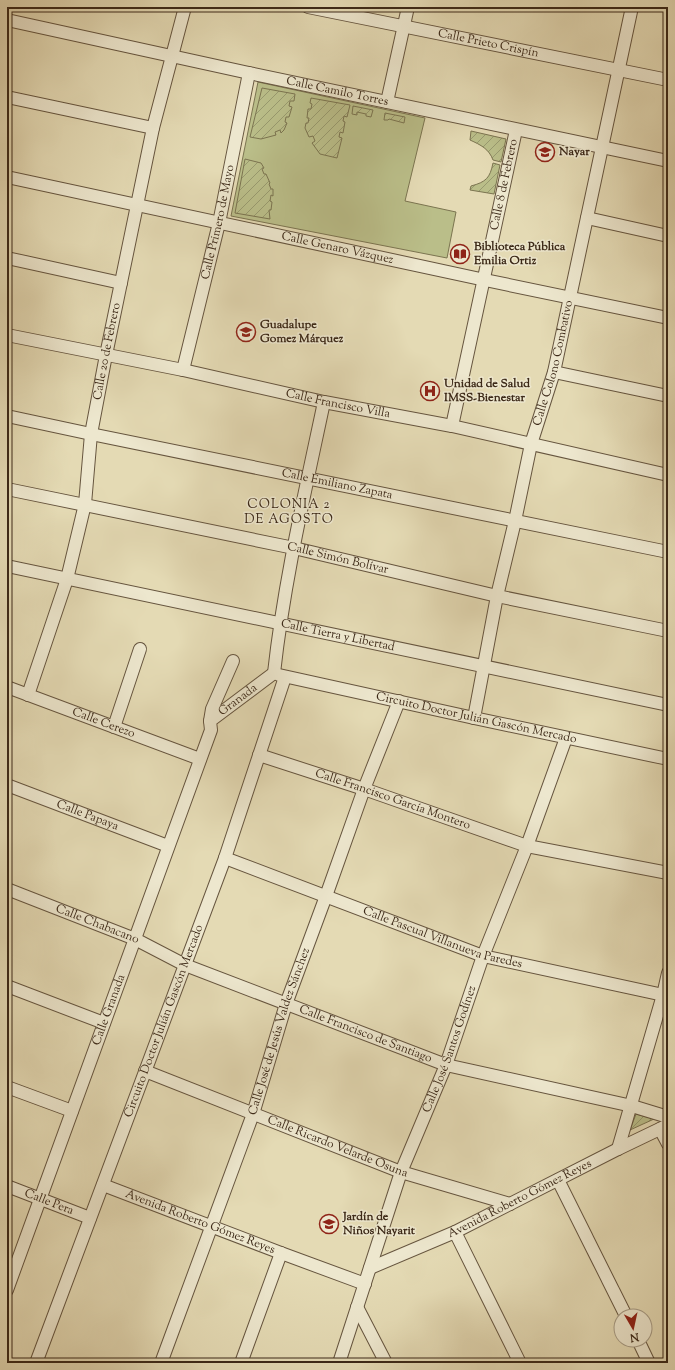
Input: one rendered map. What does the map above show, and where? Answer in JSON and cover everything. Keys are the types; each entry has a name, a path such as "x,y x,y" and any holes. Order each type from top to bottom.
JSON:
{"street":[{"name":"Calle 20 de Febrero","path":"28,695 67,579 85,504 91,434 106,355 153,128 185,7"},
{"name":"Calle Prieto Crispín","path":"308,7 668,80"},
{"path":"387,102 405,27 408,7"},
{"name":"Calle Colono Combativo","path":"474,718 497,596 531,444 554,372 632,7"},
{"name":"Calle Camilo Torres","path":"7,20 516,130 668,161"},
{"name":"Calle Primero de Mayo","path":"183,370 219,223 249,73"},
{"path":"7,97 153,128"},
{"name":"Calle 8 de Febrero","path":"452,426 485,280 516,130"},
{"name":"Calle Genaro Vázquez","path":"7,177 668,318"},
{"path":"586,218 668,236"},
{"path":"7,258 121,283"},
{"name":"Calle Francisco Villa","path":"7,335 183,370 324,402 452,426 668,475"},
{"path":"554,372 668,396"},
{"path":"280,675 280,623 324,402"},
{"name":"Calle Emiliano Zapata","path":"7,416 668,552"},
{"name":"Calle Simón Bolívar","path":"7,489 294,548 497,596 668,631"},
{"name":"Calle Tierra y Libertad","path":"7,566 668,705"},
{"path":"114,727 140,649"},
{"name":"Calle Granada","path":"8,1288 200,759 210,726 212,709 233,661"},
{"name":"Circuito Doctor Julián Gascón Mercado","path":"36,1363 225,858 258,755 280,675 668,759"},
{"name":"Granada","path":"210,726 280,675"},
{"name":"Calle Cerezo","path":"7,687 200,759"},
{"name":"Calle José de Jesús Valdez Sánchez","path":"161,1363 253,1114 286,1004 364,789 399,701"},
{"name":"Calle José Santos Godínez","path":"339,1363 402,1172 446,1065 483,956 527,846 566,738"},
{"name":"Calle Francisco García Montero","path":"258,755 364,789 527,846 668,873"},
{"name":"Calle Papaya","path":"7,785 168,846"},
{"name":"Calle Pascual Villanueva Paredes","path":"225,858 483,956 666,996"},
{"name":"Calle Chabacano","path":"7,888 135,939 185,965"},
{"name":"Calle Francisco de Santiago","path":"185,965 446,1065 632,1106 668,1117"},
{"path":"618,1149 666,996 668,973"},
{"path":"7,986 104,1023"},
{"name":"Calle Ricardo Velarde Osuna","path":"145,1071 402,1172 510,1204"},
{"path":"7,1086 72,1111"},
{"path":"664,1127 668,1144"},
{"name":"Avenida Roberto Gómez Reyes","path":"370,1268 455,1232 664,1127"},
{"path":"558,1180 622,1308"},
{"name":"Avenida Roberto Gómez Reyes","path":"103,1185 281,1254 365,1284"},
{"name":"Calle Pera","path":"7,1186 90,1218"},
{"path":"455,1232 520,1363"},
{"path":"241,1363 281,1254"},
{"path":"357,1307 386,1363"},
{"path":"642,1348 649,1363"}],"green space":[{"path":"258,82 425,118 405,201 456,212 447,258 231,216"},
{"path":"262,88 295,94 294,101 290,101 289,106 292,107 289,117 286,117 285,122 287,123 284,130 281,133 280,130 275,132 276,135 261,139 250,137"},
{"path":"311,98 350,105 347,117 344,116 343,121 345,122 343,133 340,132 339,137 342,138 337,158 320,154 312,143 315,141 313,136 309,137 305,128 309,118 307,118 308,109 311,109 312,104 310,103"},
{"path":"353,106 373,110 371,117 357,112 357,115 352,114"},
{"path":"385,113 405,117 404,123 389,119 384,120"},
{"path":"471,131 506,139 501,162 493,160 484,148 470,140"},
{"path":"245,159 261,163 264,168 262,169 264,174 266,174 271,189 273,189 273,196 271,195 270,201 272,202 271,210 269,210 270,219 235,213"},
{"path":"493,163 500,165 494,194 470,190 471,186 484,181 489,176"},
{"path":"636,1114 654,1119 630,1130"}],"place":[{"name":"Nayar","path":"545,152"},
{"name":"Biblioteca Pública Emilia Ortiz","path":"460,254"},
{"name":"Guadalupe Gomez Márquez","path":"246,332"},
{"name":"Unidad de Salud IMSS-Bienestar","path":"430,391"},
{"name":"Jardín de Niños Nayarit","path":"329,1224"}],"district":[{"name":"COLONIA 2 DE AGOSTO","path":"289,512"}]}
